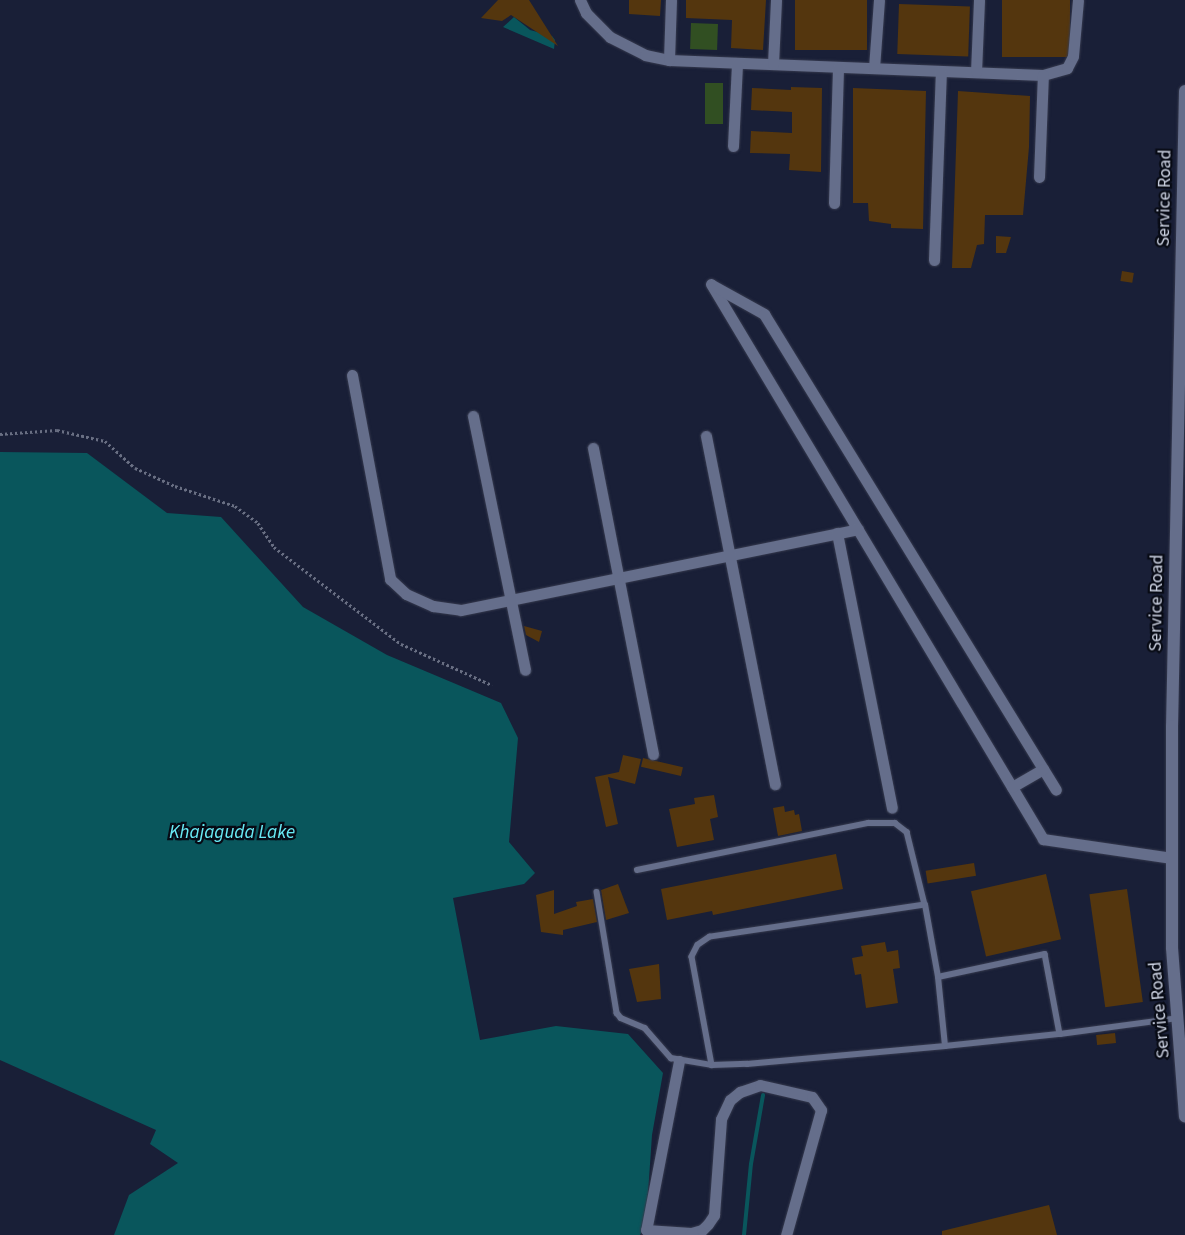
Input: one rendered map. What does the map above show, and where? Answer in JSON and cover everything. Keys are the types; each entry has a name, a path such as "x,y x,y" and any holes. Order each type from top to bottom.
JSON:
{"main road":[{"name":"Service Road","path":"1185,91 1172,858 1172,948 1179,1018 1185,1116"}],"street":[{"path":"580,0 586,13 610,37 637,51 669,60 1043,75 1067,68 1072,56 1078,0"},
{"path":"669,60 671,0"},
{"path":"774,64 776,0"},
{"path":"874,68 879,0"},
{"path":"976,72 980,0"},
{"path":"733,146 736,63"},
{"path":"834,203 838,67"},
{"path":"934,260 941,71"},
{"path":"1039,177 1043,75"},
{"path":"1056,790 764,314 711,284 1043,839 1172,858"},
{"path":"352,375 390,578 406,594 433,606 461,610 858,529"},
{"path":"473,416 525,670"},
{"path":"706,436 775,784"},
{"path":"593,448 653,754"},
{"path":"837,533 892,808"},
{"path":"1012,787 1043,769"},
{"path":"679,1061 645,1232 691,1233 702,1230 708,1224 714,1215 721,1120 730,1100 760,1085 812,1097 821,1110 786,1235"}],"lane":[{"path":"637,870 868,823 895,823 907,832 925,905 938,977 945,1046"},
{"path":"597,892 617,1013 621,1018 645,1028 665,1053 679,1061 712,1065 945,1046 1060,1034 1179,1018"},
{"path":"712,1065 692,957 698,945 710,937 925,905"},
{"path":"938,977 1045,954 1060,1034"}],"path":[{"path":"0,434 57,430 105,441 135,468 175,486 235,506 258,523 274,547 402,644 492,685"}],"shaded area":[{"path":"691,23 718,24 717,50 690,49"},
{"path":"705,83 723,83 723,124 705,124"}],"water":[{"path":"514,17 530,30 552,36 555,40 554,49 503,27"},
{"name":"Khajaguda Lake","path":"0,452 87,453 167,513 221,517 303,607 387,655 501,703 518,738 509,842 535,873 524,884 453,898 480,1040 556,1026 628,1034 663,1073 652,1135 646,1223 640,1235 114,1235 129,1195 178,1163 150,1144 156,1130 0,1060"}],"building":[{"path":"498,0 529,0 558,46 511,15 502,21 481,18"},
{"path":"629,0 661,0 660,16 629,14"},
{"path":"686,0 766,0 763,50 731,48 732,20 686,18"},
{"path":"795,0 867,0 867,50 795,50"},
{"path":"1002,0 1070,0 1070,57 1002,57"},
{"path":"899,4 970,6 968,56 897,54"},
{"path":"791,87 822,88 821,172 789,170 790,154 750,153 751,131 792,133 792,112 751,110 752,88 791,90"},
{"path":"853,88 926,91 923,229 891,228 891,224 869,221 868,203 853,203"},
{"path":"958,91 1030,96 1029,147 1023,215 985,215 984,244 977,245 971,268 952,268"},
{"path":"996,236 1011,237 1006,253 996,253"},
{"path":"1122,271 1134,273 1132,283 1120,281"},
{"path":"524,626 542,631 539,642 526,635"},
{"path":"623,755 641,759 635,784 608,777 618,824 606,827 595,777 619,772"},
{"path":"643,758 683,767 681,776 641,767"},
{"path":"714,795 718,817 710,819 714,840 677,847 669,809 695,804 694,798"},
{"path":"784,806 785,812 794,810 795,815 799,814 802,831 778,836 773,808"},
{"path":"836,854 843,889 713,915 712,911 667,920 661,889"},
{"path":"974,863 976,876 928,884 926,871"},
{"path":"1046,874 1061,939 986,957 971,891"},
{"path":"618,884 629,913 606,920 601,890"},
{"path":"1127,889 1143,1002 1105,1007 1089,894"},
{"path":"554,890 554,914 577,906 576,902 593,899 597,922 563,930 563,935 541,932 536,895"},
{"path":"885,942 887,952 898,950 900,968 893,969 898,1003 866,1008 861,974 855,975 852,958 863,956 861,946"},
{"path":"659,964 661,999 637,1002 629,969"},
{"path":"1115,1033 1116,1043 1097,1045 1096,1035"},
{"path":"1049,1205 1057,1235 942,1235 942,1231"}],"waterway":[{"path":"744,1235 751,1164 763,1095"}]}
